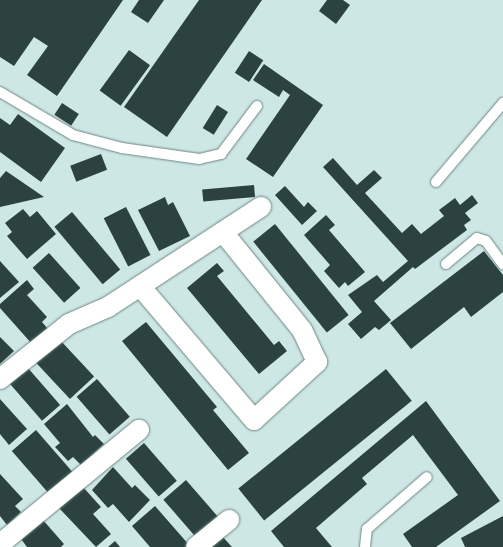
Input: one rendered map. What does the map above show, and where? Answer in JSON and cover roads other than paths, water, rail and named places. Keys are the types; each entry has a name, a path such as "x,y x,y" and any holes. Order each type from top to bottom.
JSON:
{"street":[{"path":"0,379 69,324 108,307 261,207"},
{"path":"140,286 254,420 317,362 302,330 224,232"},
{"path":"0,544 139,430"},
{"path":"196,547 228,520"}],"lane":[{"path":"0,92 73,135 122,148 199,159 221,154 257,106"},
{"path":"436,182 503,103"},
{"path":"446,264 477,238 486,241 503,264"},
{"path":"365,547 367,529 427,477"}]}
